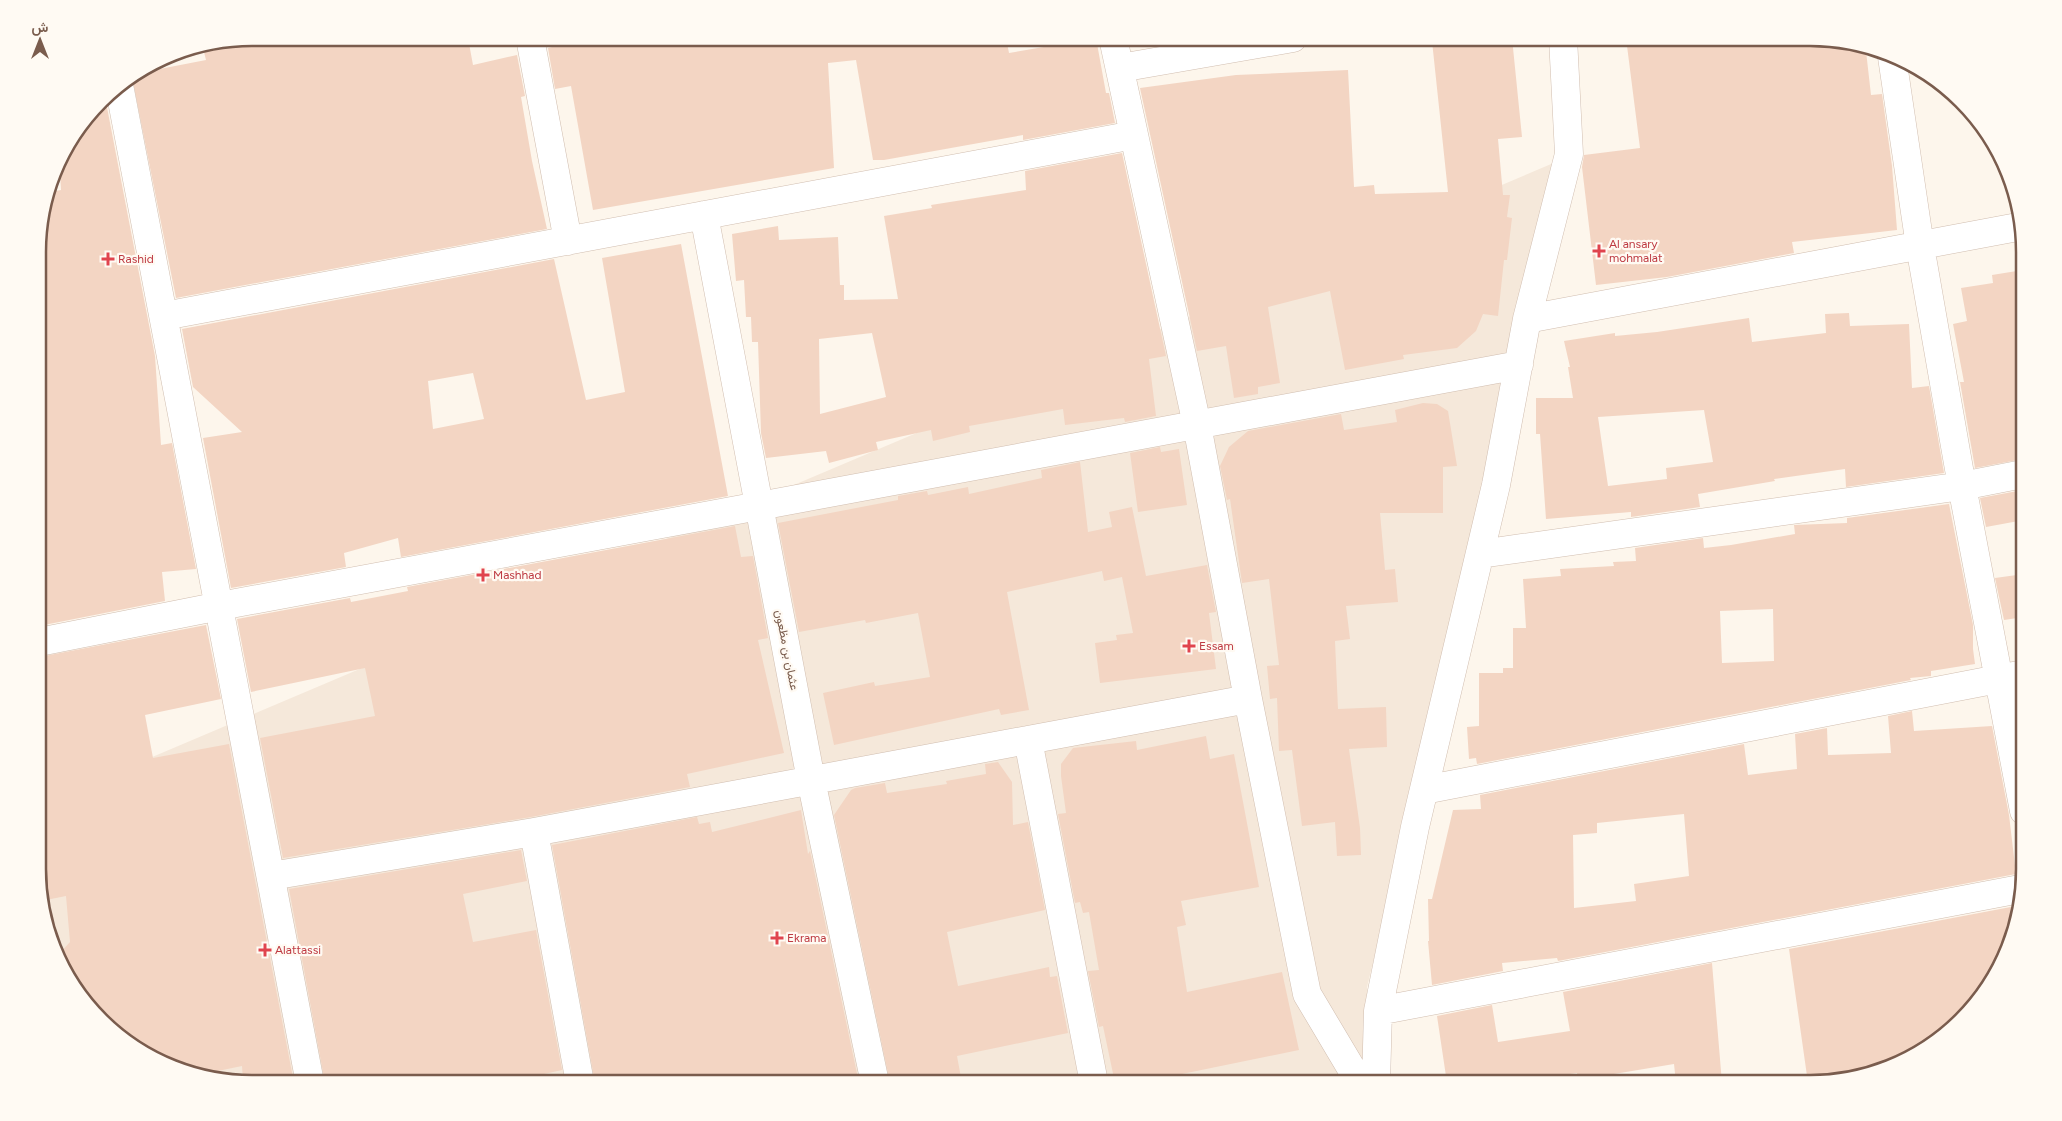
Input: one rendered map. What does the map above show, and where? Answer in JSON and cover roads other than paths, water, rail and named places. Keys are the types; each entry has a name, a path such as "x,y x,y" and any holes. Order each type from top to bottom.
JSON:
{"street":[{"path":"531,46 568,241"},
{"path":"1115,46 1197,425 1248,699 1307,994 1355,1075"},
{"path":"1120,68 1247,46"},
{"path":"1376,1075 1378,1011 1424,790 1496,485 1527,319 1569,154 1563,46"},
{"path":"1893,64 1920,246 1962,486 2012,676 2016,721"},
{"path":"121,94 308,1075"},
{"path":"164,316 1134,135"},
{"name":"عثمان بن مظعون","path":"704,215 811,780 873,1075"},
{"path":"1527,319 2014,228"},
{"path":"46,641 220,606 1519,365"},
{"path":"1480,554 1962,486 2016,475"},
{"path":"1424,790 2012,676"},
{"path":"271,876 534,832 1248,699"},
{"path":"1028,740 1092,1075"},
{"path":"534,832 579,1075"},
{"path":"1378,1011 2014,891"}],"place":[{"name":"Al ansary mohmalat","path":"1599,251"},
{"name":"Rashid","path":"108,259"},
{"name":"Mashhad","path":"483,575"},
{"name":"Essam","path":"1189,646"},
{"name":"Ekrama","path":"777,938"},
{"name":"Alattassi","path":"265,950"}]}
